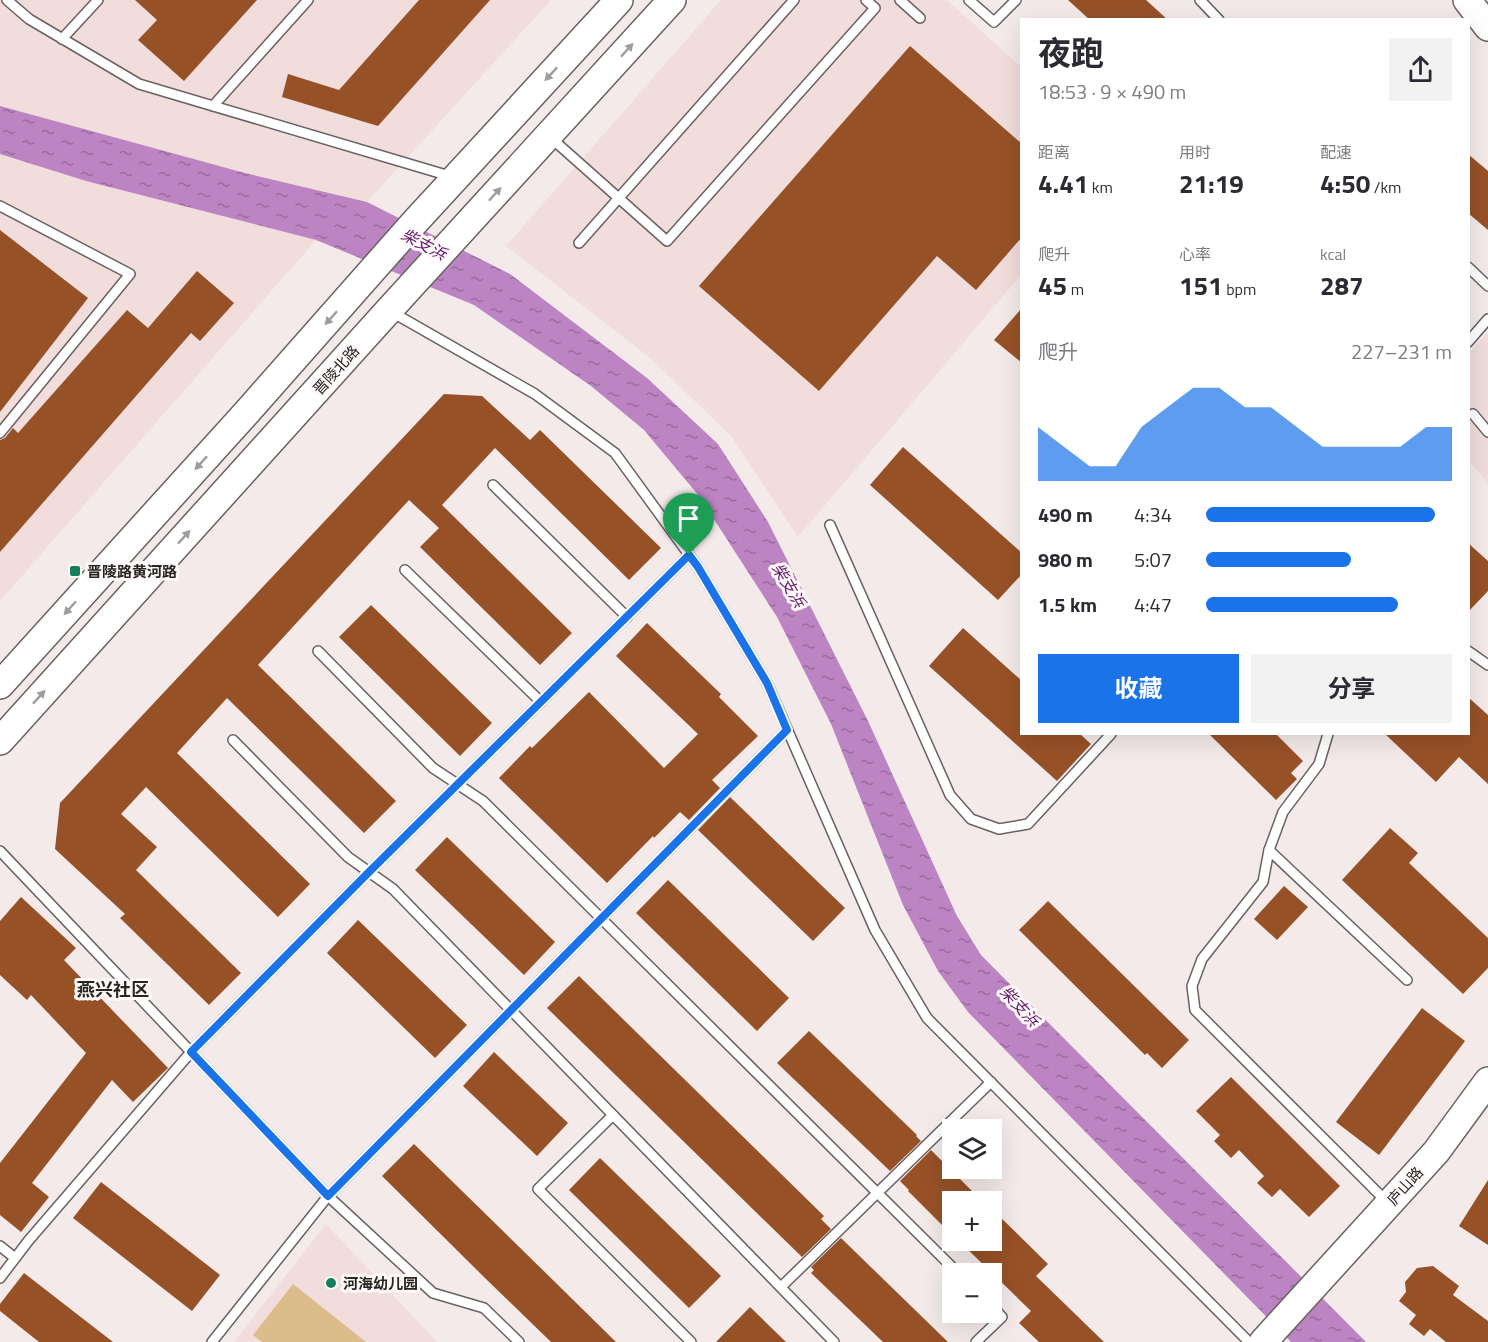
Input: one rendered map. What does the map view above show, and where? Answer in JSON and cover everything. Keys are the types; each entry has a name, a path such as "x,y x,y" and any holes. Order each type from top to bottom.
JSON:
{"main road":[{"path":"0,685 248,411 414,223 619,0"},
{"name":"晋陵北路","path":"0,741 672,0"},
{"path":"1467,0 1488,27"},
{"name":"庐山路","path":"1259,1341 1316,1284 1436,1152 1488,1081"}],"lane":[{"path":"7,0 29,19 139,84 456,178"},
{"path":"62,39 98,0"},
{"path":"213,106 308,0"},
{"path":"579,243 794,0"},
{"path":"549,136 667,241 875,8 866,0"},
{"path":"900,0 920,18"},
{"path":"969,0 994,22 1016,0"},
{"path":"1200,0 1218,18"},
{"path":"0,206 130,274 0,433"},
{"path":"1470,269 1488,286"},
{"path":"389,310 535,394 615,453 698,567 767,683 875,930 927,1017 991,1082 1259,1341"},
{"path":"1470,340 1488,319"},
{"path":"1473,414 1488,432"},
{"path":"493,486 627,617"},
{"path":"830,525 950,795 971,819 999,829 1028,824 1110,735"},
{"path":"0,1278 29,1240 191,1052 689,555"},
{"path":"405,570 541,702"},
{"path":"318,651 433,768 483,801 948,1263"},
{"path":"1470,652 1488,665"},
{"path":"212,1342 328,1196 787,730"},
{"path":"1328,735 1319,764 1283,812 1269,850 1263,882 1202,959 1192,986 1195,1010 1389,1204"},
{"path":"233,740 348,857 393,889 834,1342"},
{"path":"1269,850 1407,980"},
{"path":"0,851 328,1196 433,1293 484,1308 519,1342"},
{"path":"781,1287 991,1082"},
{"path":"613,1115 538,1189 691,1342"},
{"path":"0,1246 15,1258"},
{"path":"976,1342 996,1323"},
{"path":"984,1334 992,1342"}],"shaded area":[{"path":"0,0 551,0 367,202 245,173 0,106"},
{"path":"721,0 947,0 1020,66 1020,276 798,537 731,436 649,357 506,246"},
{"path":"0,154 86,181 316,240 0,601"},
{"path":"1488,333 1488,483 1470,462 1470,352"},
{"name":"河海幼儿园","path":"326,1224 437,1342 234,1342"},
{"path":"293,1284 366,1342 262,1342 253,1335"}],"water":[{"name":"柴支浜","path":"0,106 245,173 367,202 510,274 647,378 718,444 768,522 868,721 957,916 981,955 1366,1342 1291,1342 968,1012 938,971 903,905 831,724 777,617 699,496 644,430 591,386 474,305 316,240 86,181 0,154"}],"building":[{"path":"135,0 257,0 184,81 138,40 157,20"},
{"path":"419,0 490,0 378,126 282,97 288,74 339,90"},
{"path":"1068,0 1146,0 1166,18 1088,18"},
{"path":"910,46 1020,142 1020,239 976,290 937,256 819,391 699,286"},
{"path":"1470,156 1488,171 1488,230 1470,215"},
{"path":"0,230 88,298 0,412"},
{"path":"197,271 234,303 200,341 191,333 0,552 0,440 5,438 13,428 18,433 127,310 148,328"},
{"path":"1020,310 1020,361 994,340"},
{"path":"444,394 482,396 530,440 540,430 661,548 629,580 495,448 442,505 572,633 540,665 420,547 439,528 409,500 258,665 396,801 364,833 227,698 177,753 310,884 278,917 146,787 121,814 157,847 136,870 241,973 209,1005 120,918 125,914 55,849 60,803"},
{"path":"903,447 1020,551 1020,576 998,600 870,485"},
{"path":"1470,545 1488,561 1488,591 1470,610"},
{"path":"371,605 492,723 460,756 339,637"},
{"path":"647,623 721,694 719,697 758,736 712,780 720,788 689,820 680,812 607,883 499,778 589,692 664,768 698,734 616,656"},
{"path":"963,628 1020,679 1020,735 1081,735 1091,744 1057,781 929,666"},
{"path":"1470,699 1488,715 1488,784 1459,757 1436,782 1386,735 1470,735"},
{"path":"1210,735 1277,735 1303,761 1291,773 1297,779 1276,800"},
{"path":"730,797 845,908 813,941 698,830"},
{"path":"1390,828 1418,853 1409,863 1488,938 1488,968 1463,994 1342,880"},
{"path":"447,837 555,942 524,975 415,870"},
{"path":"668,880 789,998 757,1031 636,913"},
{"path":"1284,886 1308,907 1277,940 1254,919"},
{"path":"21,897 76,948 64,960 168,1068 133,1102 112,1080 32,1183 49,1197 21,1232 0,1215 0,1163 86,1053 31,995 27,1000 0,975 0,921"},
{"path":"1048,901 1189,1040 1162,1068 1147,1053 1145,1055 1019,930"},
{"path":"358,920 467,1025 435,1058 327,953"},
{"path":"579,976 824,1216 821,1219 831,1229 802,1257 547,1008"},
{"path":"1422,1008 1465,1041 1379,1155 1336,1122"},
{"path":"809,1031 921,1141 890,1171 777,1063"},
{"path":"494,1052 568,1123 537,1156 463,1086"},
{"path":"1231,1077 1340,1186 1309,1217 1280,1189 1272,1197 1257,1183 1264,1176 1239,1150 1231,1158 1214,1141 1220,1135 1196,1111"},
{"path":"414,1144 616,1342 551,1342 487,1280 382,1176"},
{"path":"931,1150 942,1161 942,1179 960,1179 972,1191 942,1191 942,1225 900,1181"},
{"path":"600,1158 721,1276 689,1308 569,1190"},
{"path":"1488,1180 1488,1245 1459,1226"},
{"path":"101,1182 220,1275 192,1311 73,1218"},
{"path":"1002,1219 1048,1264 1036,1276 1104,1342 1039,1342 1019,1323 1031,1311 1002,1283 1002,1263 982,1263 969,1251 1002,1251"},
{"path":"841,1238 948,1342 883,1342 811,1273 814,1270 811,1267"},
{"path":"1433,1266 1459,1286 1453,1295 1488,1321 1488,1342 1446,1342 1430,1329 1424,1336 1409,1324 1416,1315 1399,1301 1406,1292 1405,1282 1417,1268"},
{"path":"24,1273 113,1342 39,1342 0,1311 0,1304"},
{"path":"750,1307 786,1342 716,1342"}],"place":[{"name":"晋陵路黄河路","path":"75,571"},
{"name":"河海幼儿园","path":"331,1283"}],"district":[{"name":"燕兴社区","path":"113,989"}],"route":[{"path":"689,555 767,683 787,730 328,1196 191,1052 689,555"}]}
